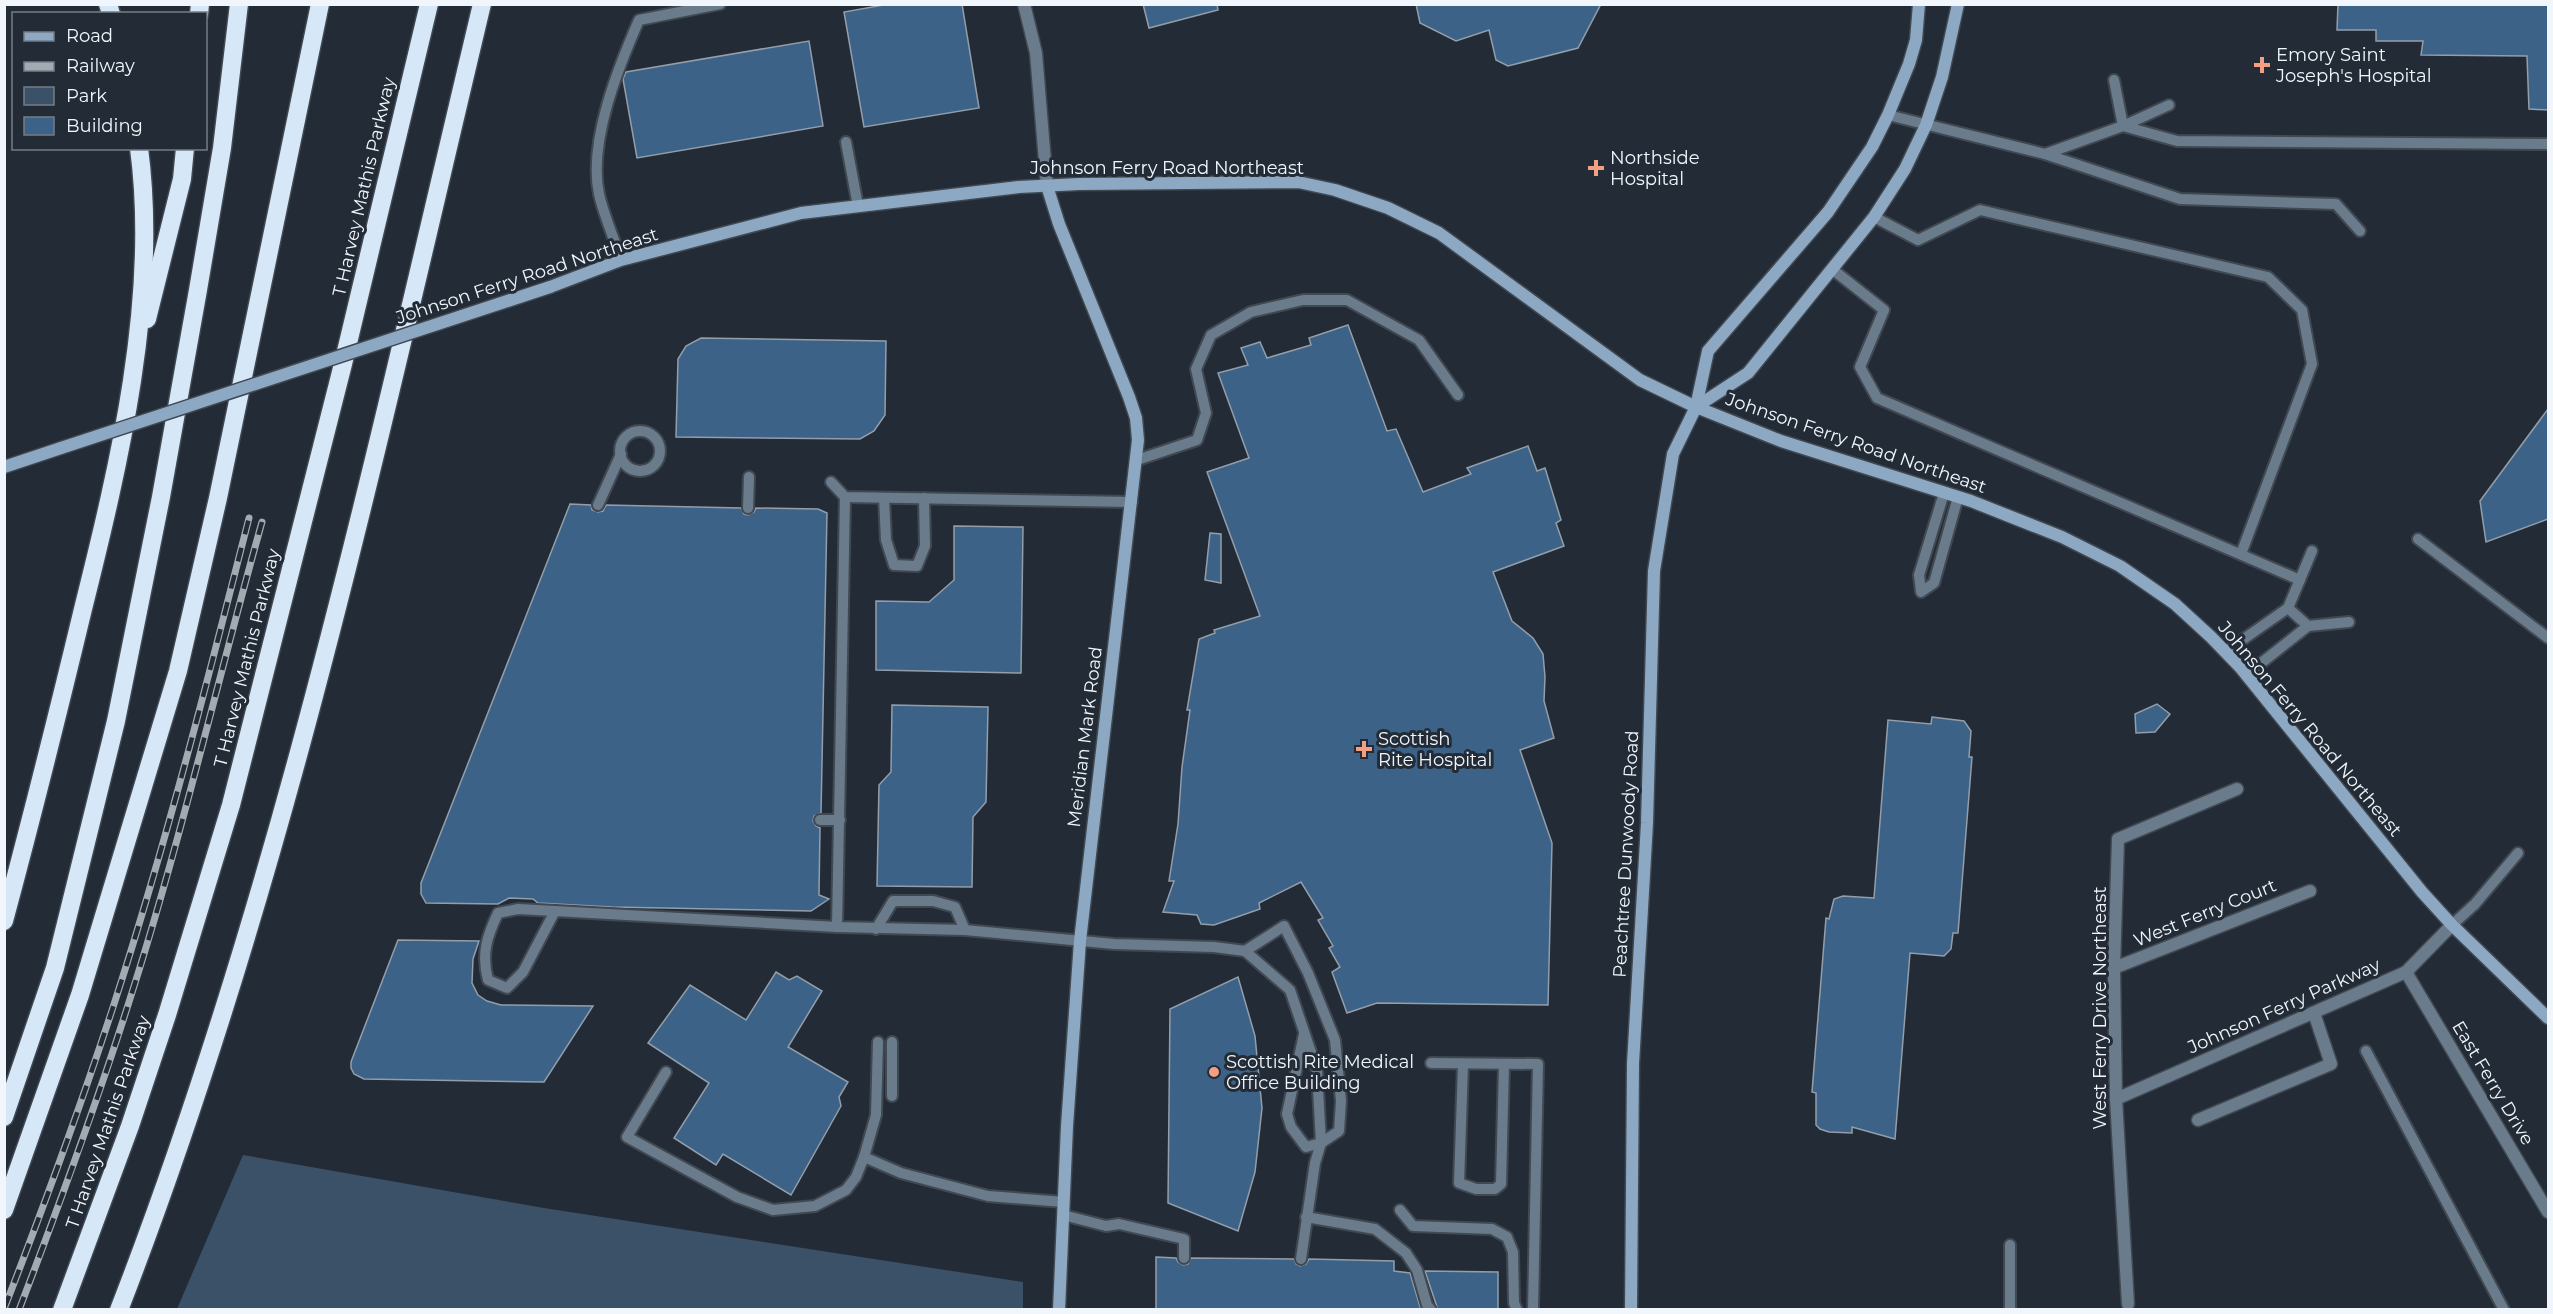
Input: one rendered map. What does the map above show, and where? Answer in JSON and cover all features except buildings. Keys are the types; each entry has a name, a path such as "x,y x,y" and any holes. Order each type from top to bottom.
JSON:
{"highway":[{"path":"4,1117 55,968 116,721 161,497 198,290 222,148 239,4"},
{"path":"4,1210 80,995 178,671 218,498 320,4"},
{"name":"T Harvey Mathis Parkway","path":"62,1310 130,1126 167,1015 231,805 340,376 429,4"},
{"path":"119,1310 154,1217 218,1030 284,810 342,592 482,4"},
{"path":"4,921 116,476 128,399 143,265 143,208 139,150"},
{"path":"128,399 182,179 185,150"}],"main road":[{"name":"Peachtree Dunwoody Road","path":"1631,1310 1633,1064 1647,823 1654,571 1673,454 1696,407 1708,351 1840,197 1872,147 1888,115 1916,40 1918,4"},
{"path":"1696,407 1748,373 1874,217 1905,169 1926,125 1944,68 1958,4"},
{"name":"Johnson Ferry Road Northeast","path":"4,467 550,287 621,260 801,213 1047,186 1298,182 1335,190 1388,208 1439,233 1640,380 1696,407 1781,441 1958,497 2062,537 2120,567 2175,604 2246,675 2422,892 2452,925 2548,1018"},
{"name":"Meridian Mark Road","path":"1047,186 1059,224 1129,397 1136,418 1138,440 1080,941 1059,1310"}],"street":[{"path":"1024,4 1036,53 1047,186"},
{"name":"West Ferry Drive Northeast","path":"2128,1304 2116,1099 2114,968 2118,839 2237,789"},
{"name":"West Ferry Court","path":"2114,968 2310,891"},
{"name":"Johnson Ferry Parkway","path":"2116,1099 2406,972 2452,925"},
{"name":"East Ferry Drive","path":"2406,972 2548,1212"},
{"path":"2198,1120 2331,1064 2314,1013"}],"lane":[{"path":"621,260 599,194 596,158 617,71 639,20 720,4"},
{"path":"2114,80 2123,126"},
{"path":"2045,154 2123,126 2169,105"},
{"path":"1888,115 2045,154 2180,199 2336,204 2360,231"},
{"path":"2123,126 2177,141 2548,144"},
{"path":"846,142 858,206"},
{"path":"1874,217 1918,240 1980,210 2268,277 2302,310 2312,364 2241,554"},
{"path":"1832,269 1884,310 1860,367 1877,398 2300,580"},
{"path":"1137,460 1197,440 1206,413 1196,369 1211,335 1251,312 1303,300 1347,300 1419,340 1458,395"},
{"path":"598,505 621,454"},
{"path":"748,508 749,477"},
{"path":"831,482 845,497 837,927"},
{"path":"1944,493 1919,575 1921,592 1934,583 1958,497"},
{"path":"845,497 1131,502"},
{"path":"884,498 886,540 894,565 917,566 925,546 924,498"},
{"path":"2418,539 2548,638"},
{"path":"2225,652 2288,608 2312,551"},
{"path":"2288,608 2308,626"},
{"path":"2246,675 2308,626 2349,622"},
{"path":"820,820 840,820"},
{"path":"2452,925 2475,904 2518,853"},
{"path":"876,929 893,900 933,900 955,907 965,930"},
{"path":"555,911 523,972 507,988 488,980 483,962 490,931 498,913 518,909 555,911 837,927 876,929 965,930 1080,941 1214,947 1245,951 1290,990 1317,1070 1321,1143 1315,1163 1301,1259"},
{"path":"1245,951 1284,926 1297,949 1335,1040 1341,1101 1339,1131 1321,1143 1306,1147 1291,1127 1287,1114 1305,1031"},
{"path":"666,1072 627,1137 736,1197 773,1210 815,1206 846,1190 856,1177 864,1157 876,1115 878,1042"},
{"path":"892,1042 892,1096"},
{"path":"2366,1051 2504,1310"},
{"path":"1431,1063 1538,1064 1533,1310"},
{"path":"1463,1065 1460,1183 1476,1189 1495,1190 1501,1184 1504,1065"},
{"path":"864,1157 901,1173 988,1196 1064,1202"},
{"path":"1400,1210 1413,1226 1492,1229 1507,1237 1513,1252 1514,1303 1517,1310"},
{"path":"1063,1215 1106,1226 1119,1224 1184,1239 1184,1258"},
{"path":"1306,1217 1375,1229 1406,1252 1417,1270 1427,1305 1431,1310"},
{"path":"2010,1245 2010,1310"}],"green space":[{"path":"243,1155 544,1208 1023,1282 1023,1309 177,1309"}],"railway":[{"path":"4,1309 76,1115 135,939 186,759 249,518"},
{"path":"19,1310 90,1118 148,943 262,522"}],"place":[{"name":"Emory Saint Joseph's Hospital","path":"2262,65"},
{"name":"Northside Hospital","path":"1596,168"},
{"name":"Scottish Rite Hospital","path":"1364,749"},
{"name":"Scottish Rite Medical Office Building","path":"1214,1072"}]}
